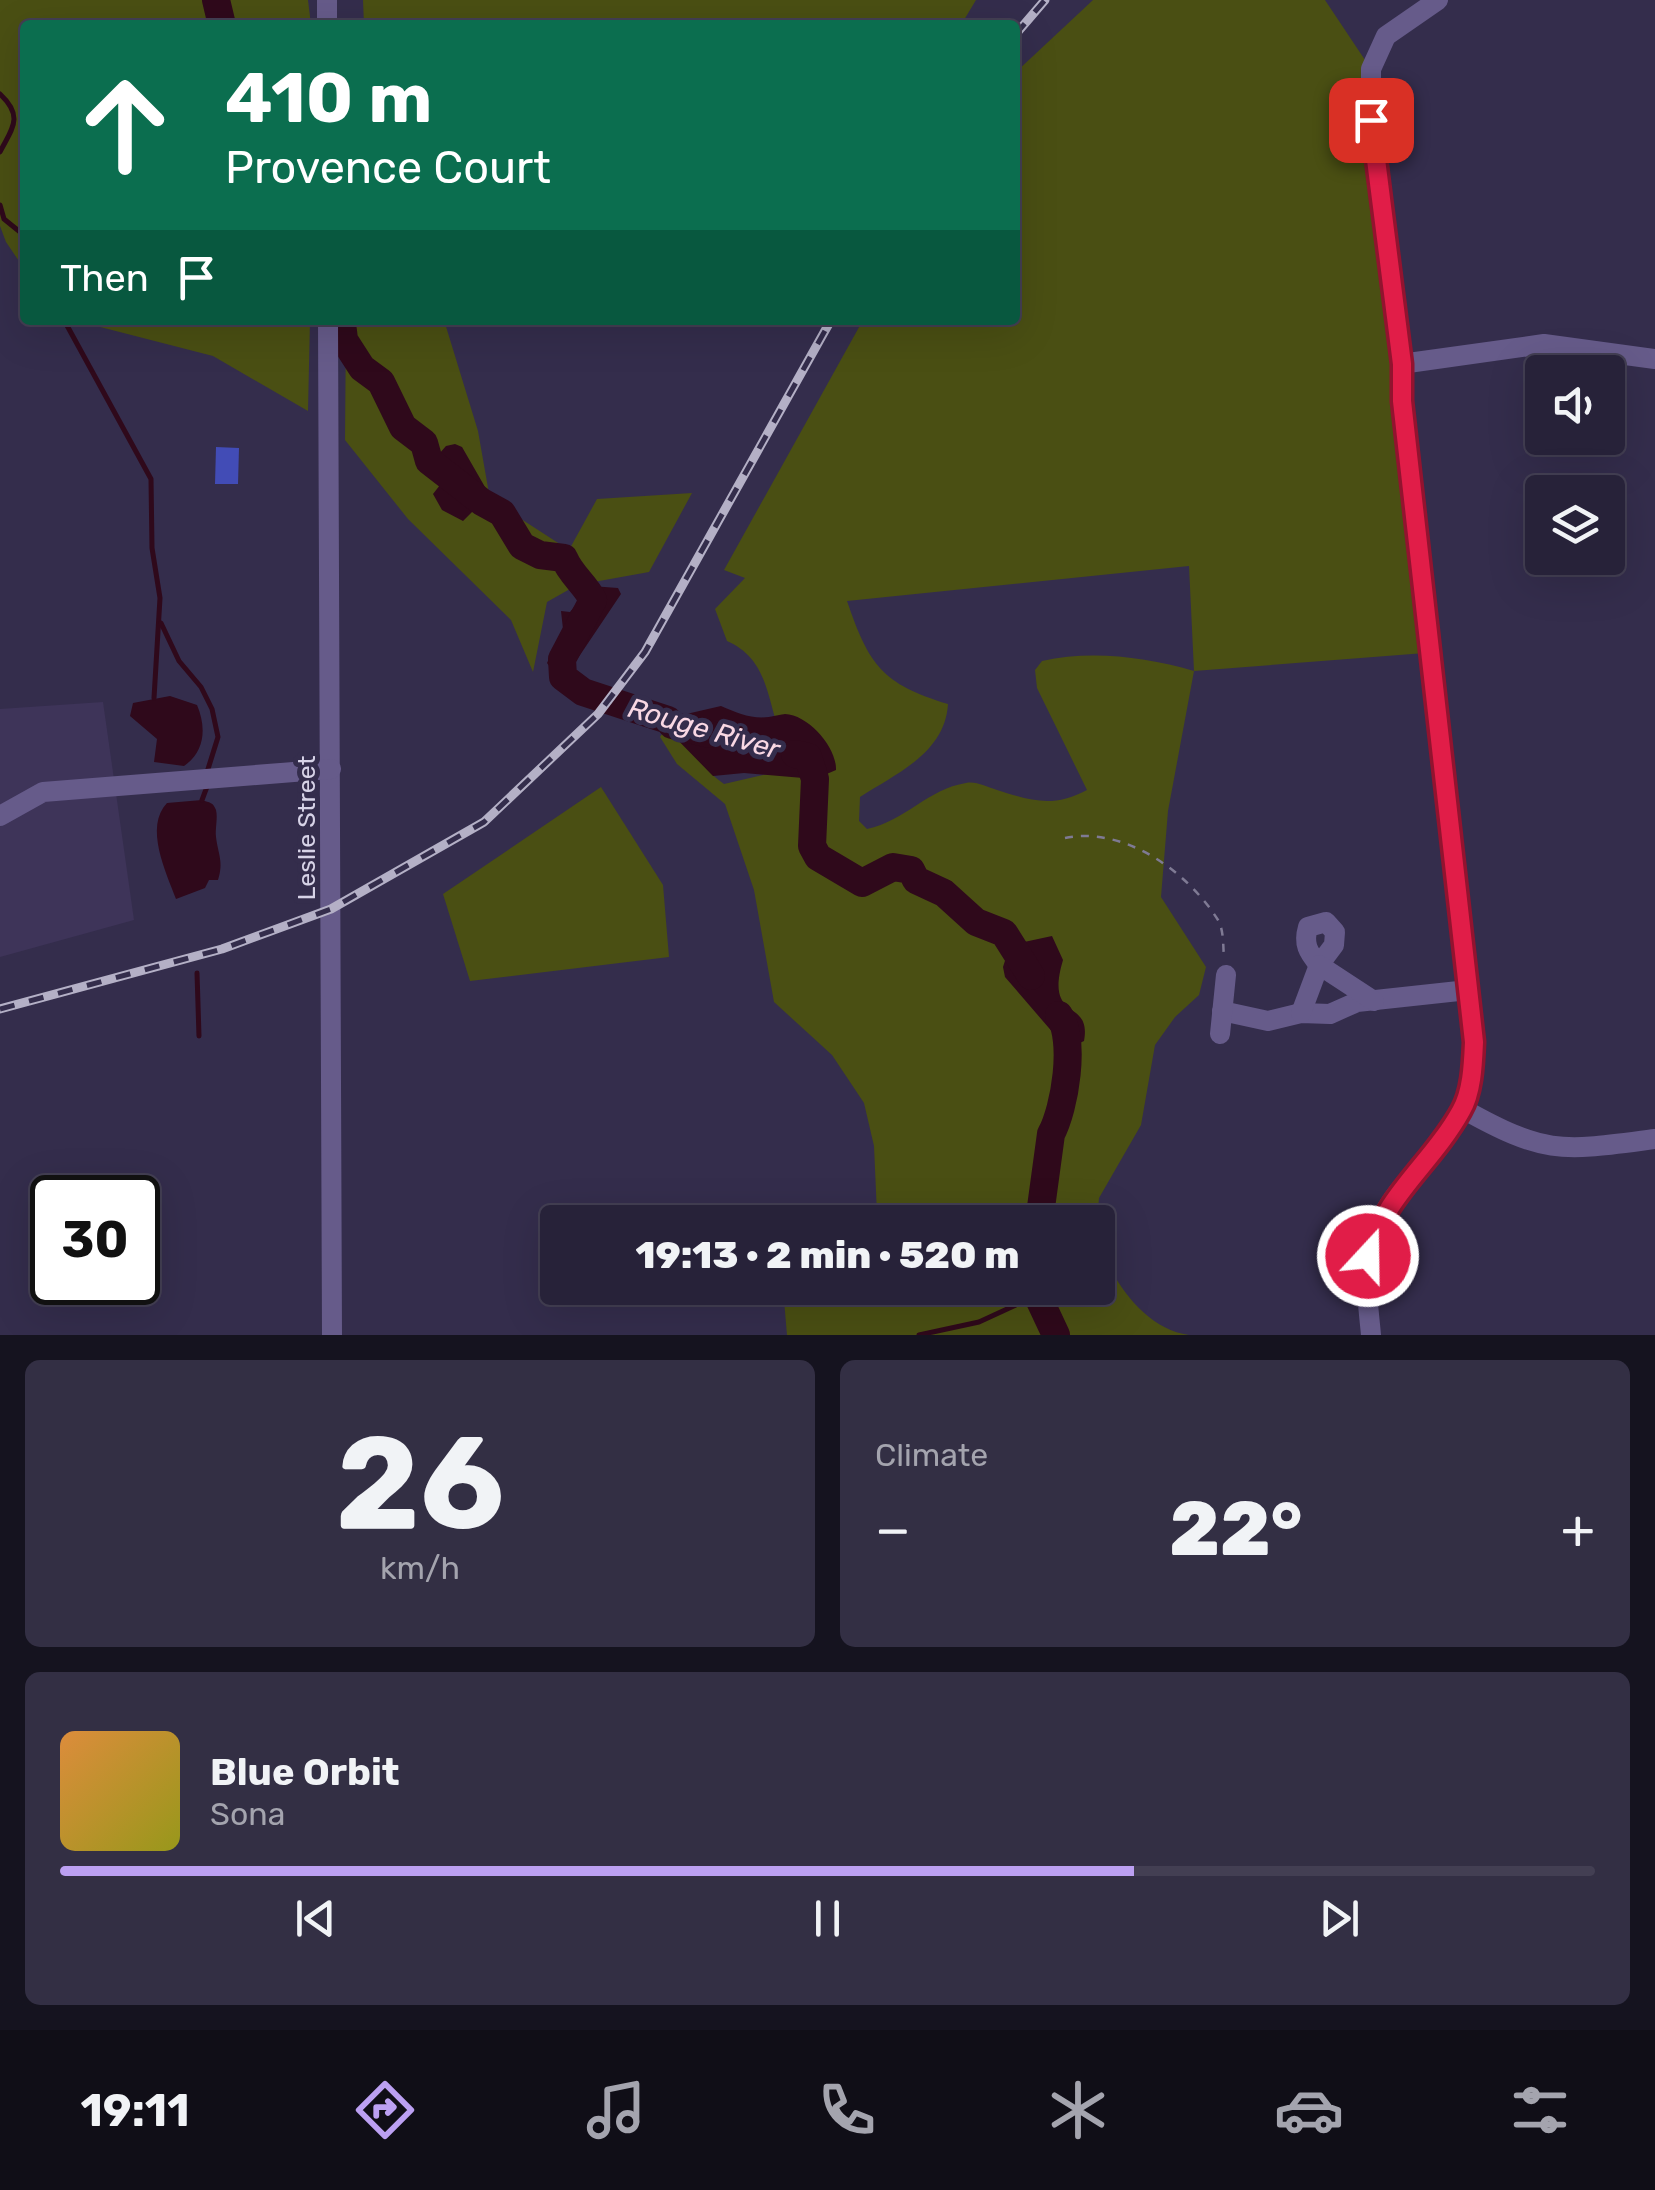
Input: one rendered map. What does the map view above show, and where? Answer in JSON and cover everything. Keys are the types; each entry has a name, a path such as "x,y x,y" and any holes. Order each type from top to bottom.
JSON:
{"street":[{"path":"1371,1335 1366,1276 1374,1232 1392,1198 1463,1109 1472,1072 1468,990 1402,401 1402,364 1371,120 1371,68 1386,36 1438,0"},
{"name":"Leslie Street","path":"328,325 332,1335"},
{"path":"1402,364 1544,344 1655,359"},
{"path":"0,816 42,792 331,769"},
{"path":"1300,1013 1318,965 1374,1001"},
{"path":"1220,1034 1226,975"},
{"path":"1222,1011 1268,1021 1300,1013 1330,1014 1358,1002 1468,990"},
{"path":"1463,1109 1515,1138 1556,1148 1593,1148 1655,1139"}],"path":[{"path":"1065,838 1088,834 1116,839 1138,848 1180,878 1220,922 1226,975"}],"shaded area":[{"path":"103,702 134,920 0,957 0,709"}],"green space":[{"path":"0,0 308,0 310,20 20,20 20,263 0,226"},
{"path":"363,0 976,0 964,20 364,20"},
{"path":"1093,0 1325,0 1381,84 1438,652 1194,671 1168,811 1161,897 1206,967 1199,995 1175,1017 1155,1045 1141,1125 1098,1205 877,1205 874,1146 864,1103 832,1055 774,1002 754,890 725,804 677,764 660,737 670,722 701,763 724,784 780,771 816,746 791,716 775,718 755,663 727,641 715,609 745,578 724,570 860,325 1020,325 1020,68","holes":["1189,566 1194,671 1080,656 1042,661 1035,670 1037,688 1087,790 1075,796 1042,801 966,783 952,786 881,825 867,829 859,821 860,797 929,749 945,721 948,704 907,688 881,669 863,641 847,601"]},
{"path":"92,325 310,325 308,411 213,356"},
{"path":"346,325 446,325 478,431 490,499 569,550 597,499 692,493 649,572 577,585 547,602 533,672 511,620 408,519 345,440"},
{"path":"601,787 663,885 669,957 470,981 443,894"},
{"path":"1115,1277 1158,1324 1189,1335 1063,1332 787,1335 784,1305 1115,1305"}],"water":[{"path":"446,446 462,447 485,487 482,502 463,521 442,510 433,494 440,485 432,462"},
{"path":"591,586 618,588 621,594 570,670 558,678 547,663 563,629 561,611 570,612"},
{"path":"170,696 197,705 202,721 200,746 184,766 154,762 157,739 130,716 133,703"},
{"path":"721,706 750,716 785,714 803,720 827,743 836,770 815,779 744,773 713,776 668,730 682,715"},
{"path":"202,800 216,810 220,874 218,880 209,880 205,888 176,899 159,850 157,824 167,803"},
{"path":"1052,936 1063,960 1059,993 1085,1028 1084,1041 1067,1049 1005,977 1003,967 1010,945"}],"building":[{"path":"216,447 239,448 238,484 215,484"}],"waterway":[{"name":"Rouge River","path":"216,0 221,20"},
{"path":"0,94 14,117 0,152"},
{"path":"0,205 4,219 20,232"},
{"path":"67,325 151,479 152,548 160,598 154,698"},
{"name":"Rouge River","path":"343,331 344,340 362,368 381,382 403,427 424,443 429,461 502,513 522,546 540,555 564,558 590,594 593,600 562,659 563,677 583,692 668,720 672,725 709,734"},
{"path":"161,623 179,661 201,687 212,709 218,737 208,769"},
{"name":"Rouge River","path":"795,754 808,757 815,779 812,846 818,857 862,883 893,867 911,870 916,880 944,893 976,922 1004,933 1031,976"},
{"path":"202,800 208,784"},
{"path":"197,973 199,1036"},
{"name":"Rouge River","path":"1041,1205 1051,1134 1067,1074 1067,1040 1059,1015"},
{"path":"919,1335 979,1322 1016,1305"},
{"name":"Rouge River","path":"1042,1305 1056,1335"}],"railway":[{"path":"1020,29 1045,0"},
{"path":"0,1009 222,949 331,909 484,822 598,714 645,652 828,325"}],"route":[{"path":"1368,1256 1374,1232 1392,1198 1419,1170 1463,1109 1474,1042 1402,401 1402,364 1371,120"}]}
